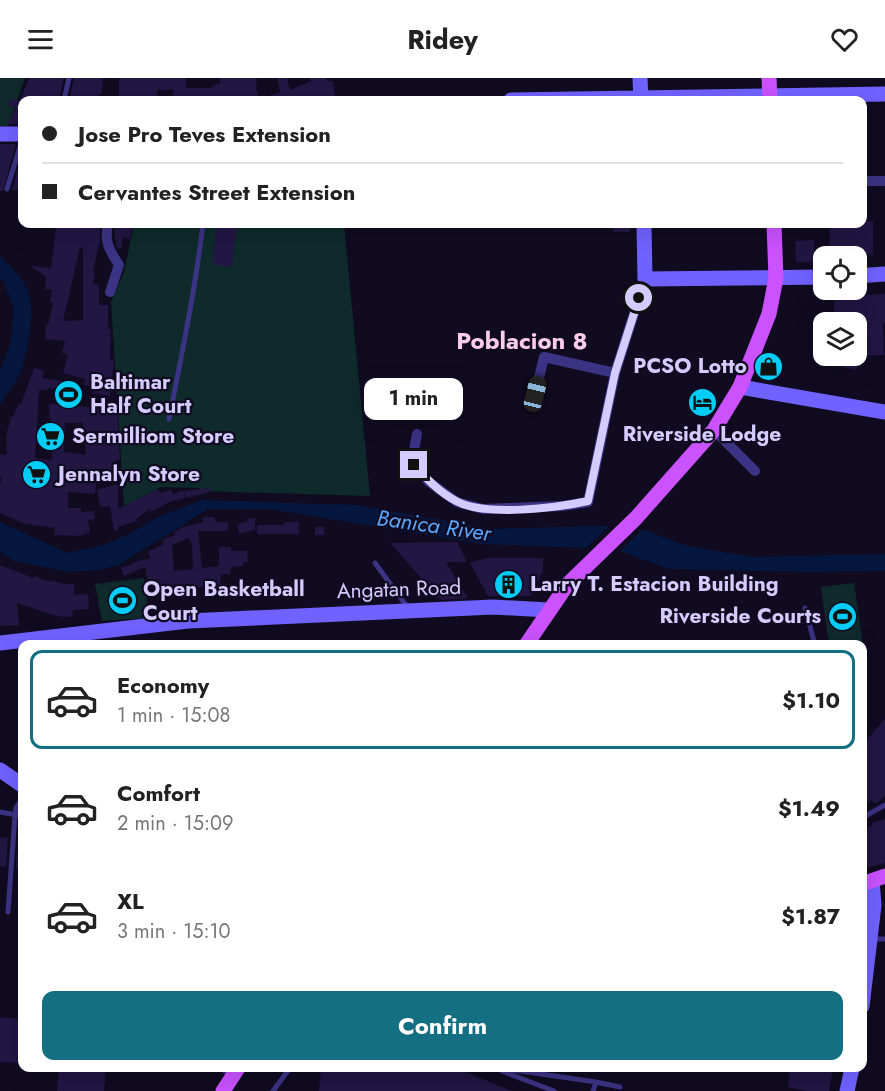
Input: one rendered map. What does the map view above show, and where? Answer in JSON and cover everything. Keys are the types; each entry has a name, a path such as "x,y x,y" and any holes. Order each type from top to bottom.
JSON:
{"main road":[{"path":"769,78 770,96"},
{"path":"529,640 567,585 636,518 714,430 740,387 769,315 776,278 774,228"},
{"path":"223,1091 230,1072"}],"street":[{"path":"640,78 641,96"},
{"path":"828,96 885,94"},
{"path":"0,134 18,134"},
{"path":"867,181 885,181"},
{"path":"108,228 106,241 119,265 110,292"},
{"path":"417,434 413,456 414,465 429,482 457,502 483,509 563,506 588,501 615,373 645,279 644,228"},
{"path":"867,275 885,274"},
{"path":"645,279 813,277"},
{"path":"535,394 544,357 615,373"},
{"path":"740,387 885,411"},
{"path":"714,430 755,471"},
{"name":"Angatan Road","path":"59,640 79,639 188,621 409,609 493,607 548,610"},
{"name":"Angatan Road","path":"0,643 18,642"},
{"path":"0,770 18,782"},
{"path":"867,985 878,939 873,880"},
{"path":"847,1091 851,1072"}],"lane":[{"path":"65,96 69,78"},
{"path":"7,189 18,153"},
{"path":"169,420 191,308 203,228"},
{"path":"375,562 409,609"},
{"path":"804,608 814,640"},
{"path":"8,912 15,815 18,805"},
{"path":"867,815 885,805"},
{"path":"0,812 18,815"},
{"path":"273,1091 287,1072"},
{"path":"508,1072 554,1091"},
{"path":"526,1072 620,1087"},
{"path":"593,1091 596,1082"}],"green space":[{"path":"0,78 25,78 8,126 0,126"},
{"path":"133,228 344,228 370,496 201,491 200,488 161,487 124,506 111,302 124,272"},
{"name":"Open Basketball Court","path":"144,578 149,618 102,621 95,584"},
{"name":"Riverside Courts","path":"854,583 862,640 828,640 821,587"}],"water":[{"path":"0,256 18,275 27,289 30,297 31,319 26,354 20,373 0,405 0,369 10,346 14,309 3,280 0,278"},
{"name":"Banica River","path":"201,500 356,505 493,529 632,525 687,546 752,557 885,554 885,571 668,569 616,549 480,544 270,509 208,509 117,566 98,570 68,572 15,561 0,552 0,522 67,553 100,546 130,534 156,518"}],"pier":[{"path":"613,522 632,522 645,527 618,553 583,551"}],"building":[{"path":"29,78 64,78 60,96 22,96"},
{"path":"74,78 103,78 102,93 97,96 70,96"},
{"path":"119,78 186,78 186,88 212,88 212,85 220,84 220,78 257,78 257,96 173,96 173,90 157,90 157,96 119,96"},
{"path":"277,78 287,78 290,90 311,81 309,78 326,78 327,81 333,81 335,96 270,96 280,92"},
{"path":"11,98 18,100 18,124 7,124 16,108 8,106"},
{"path":"0,144 16,144 3,191 0,191"},
{"path":"18,169 18,190 12,190"},
{"path":"867,221 873,221 873,254 867,254 867,246 829,246 830,228 867,228"},
{"path":"56,228 100,228 100,244 93,272 95,273 93,284 99,285 99,305 108,305 108,329 111,329 110,359 114,359 110,396 92,393 93,387 84,385 85,379 63,373 68,355 62,353 65,341 45,339 46,325 48,325 53,303 50,302 52,290 45,289 46,277 31,266 51,268","holes":["80,247 83,248 83,320 63,321"]},
{"path":"115,228 132,228 130,239 123,237 121,249 117,248"},
{"path":"216,228 237,228 232,267 212,264"},
{"path":"613,228 630,228 630,232 613,232"},
{"path":"814,240 813,262 796,262 795,241"},
{"path":"885,294 884,355 867,356 867,312 834,312 834,300 867,300 867,295"},
{"path":"857,366 857,370 842,367"},
{"path":"34,368 44,371 42,378 62,381 61,389 39,390 35,458 51,460 53,437 51,437 49,404 117,409 120,460 114,461 114,469 98,469 95,494 68,492 68,508 81,508 81,512 94,511 95,519 88,520 90,532 80,536 54,535 55,528 25,524 0,513 2,477 0,477 0,454 7,455 6,437 11,417 19,403 21,404","holes":["65,423 83,423 86,455 64,452"]},
{"path":"118,484 118,509 158,489 160,493 171,489 173,494 183,490 185,498 172,501 151,512 150,509 136,519 137,521 118,527 118,530 114,531 110,506 100,507 97,490"},
{"path":"209,488 210,492 186,498 184,491"},
{"path":"203,517 215,517 215,522 228,522 228,531 198,531 202,568 219,566 219,547 231,547 231,551 247,551 248,562 243,562 243,566 231,567 230,574 221,574 220,586 186,589 180,589 179,585 149,587 145,567 124,576 121,568 151,558 148,551 164,544 162,540 175,535 174,532 180,528 203,522","holes":["189,538 192,545 193,569 174,571 172,545"]},
{"path":"247,518 255,518 255,530 239,534 237,524 247,522"},
{"path":"284,522 299,522 299,534 257,534 257,525 284,525"},
{"path":"315,527 324,527 324,535 315,535"},
{"path":"457,542 467,562 446,562 468,598 441,600 390,543"},
{"name":"Larry T. Estacion Building","path":"487,558 543,558 543,571 531,596 488,596 470,563"},
{"path":"0,565 33,578 34,576 51,582 51,580 74,584 74,595 88,594 89,609 73,610 72,617 56,616 17,603 19,625 0,626"},
{"path":"885,719 885,795 876,804 870,800 867,804 867,739"},
{"path":"885,819 885,863 867,868 867,828 872,826 872,823"},
{"path":"0,837 8,838 6,867 0,866"},
{"path":"0,1017 18,1019 18,1063 0,1062"},
{"path":"59,1072 106,1072 104,1091 57,1091"},
{"path":"321,1072 465,1072 512,1091 319,1091"},
{"path":"790,1072 832,1072 829,1091 806,1091 788,1087"}],"place":[{"name":"PCSO Lotto","path":"768,366"},
{"name":"Baltimar Half Court","path":"69,394"},
{"name":"Riverside Lodge","path":"702,403"},
{"name":"Sermilliom Store","path":"51,436"},
{"name":"Jennalyn Store","path":"37,474"},
{"name":"Larry T. Estacion Building","path":"509,584"},
{"name":"Open Basketball Court","path":"122,601"},
{"name":"Riverside Courts","path":"842,616"}],"district":[{"name":"Poblacion 8","path":"522,341"}],"route":[{"path":"414,465 429,482 457,502 483,509 563,506 588,501 615,373 639,298"}]}
